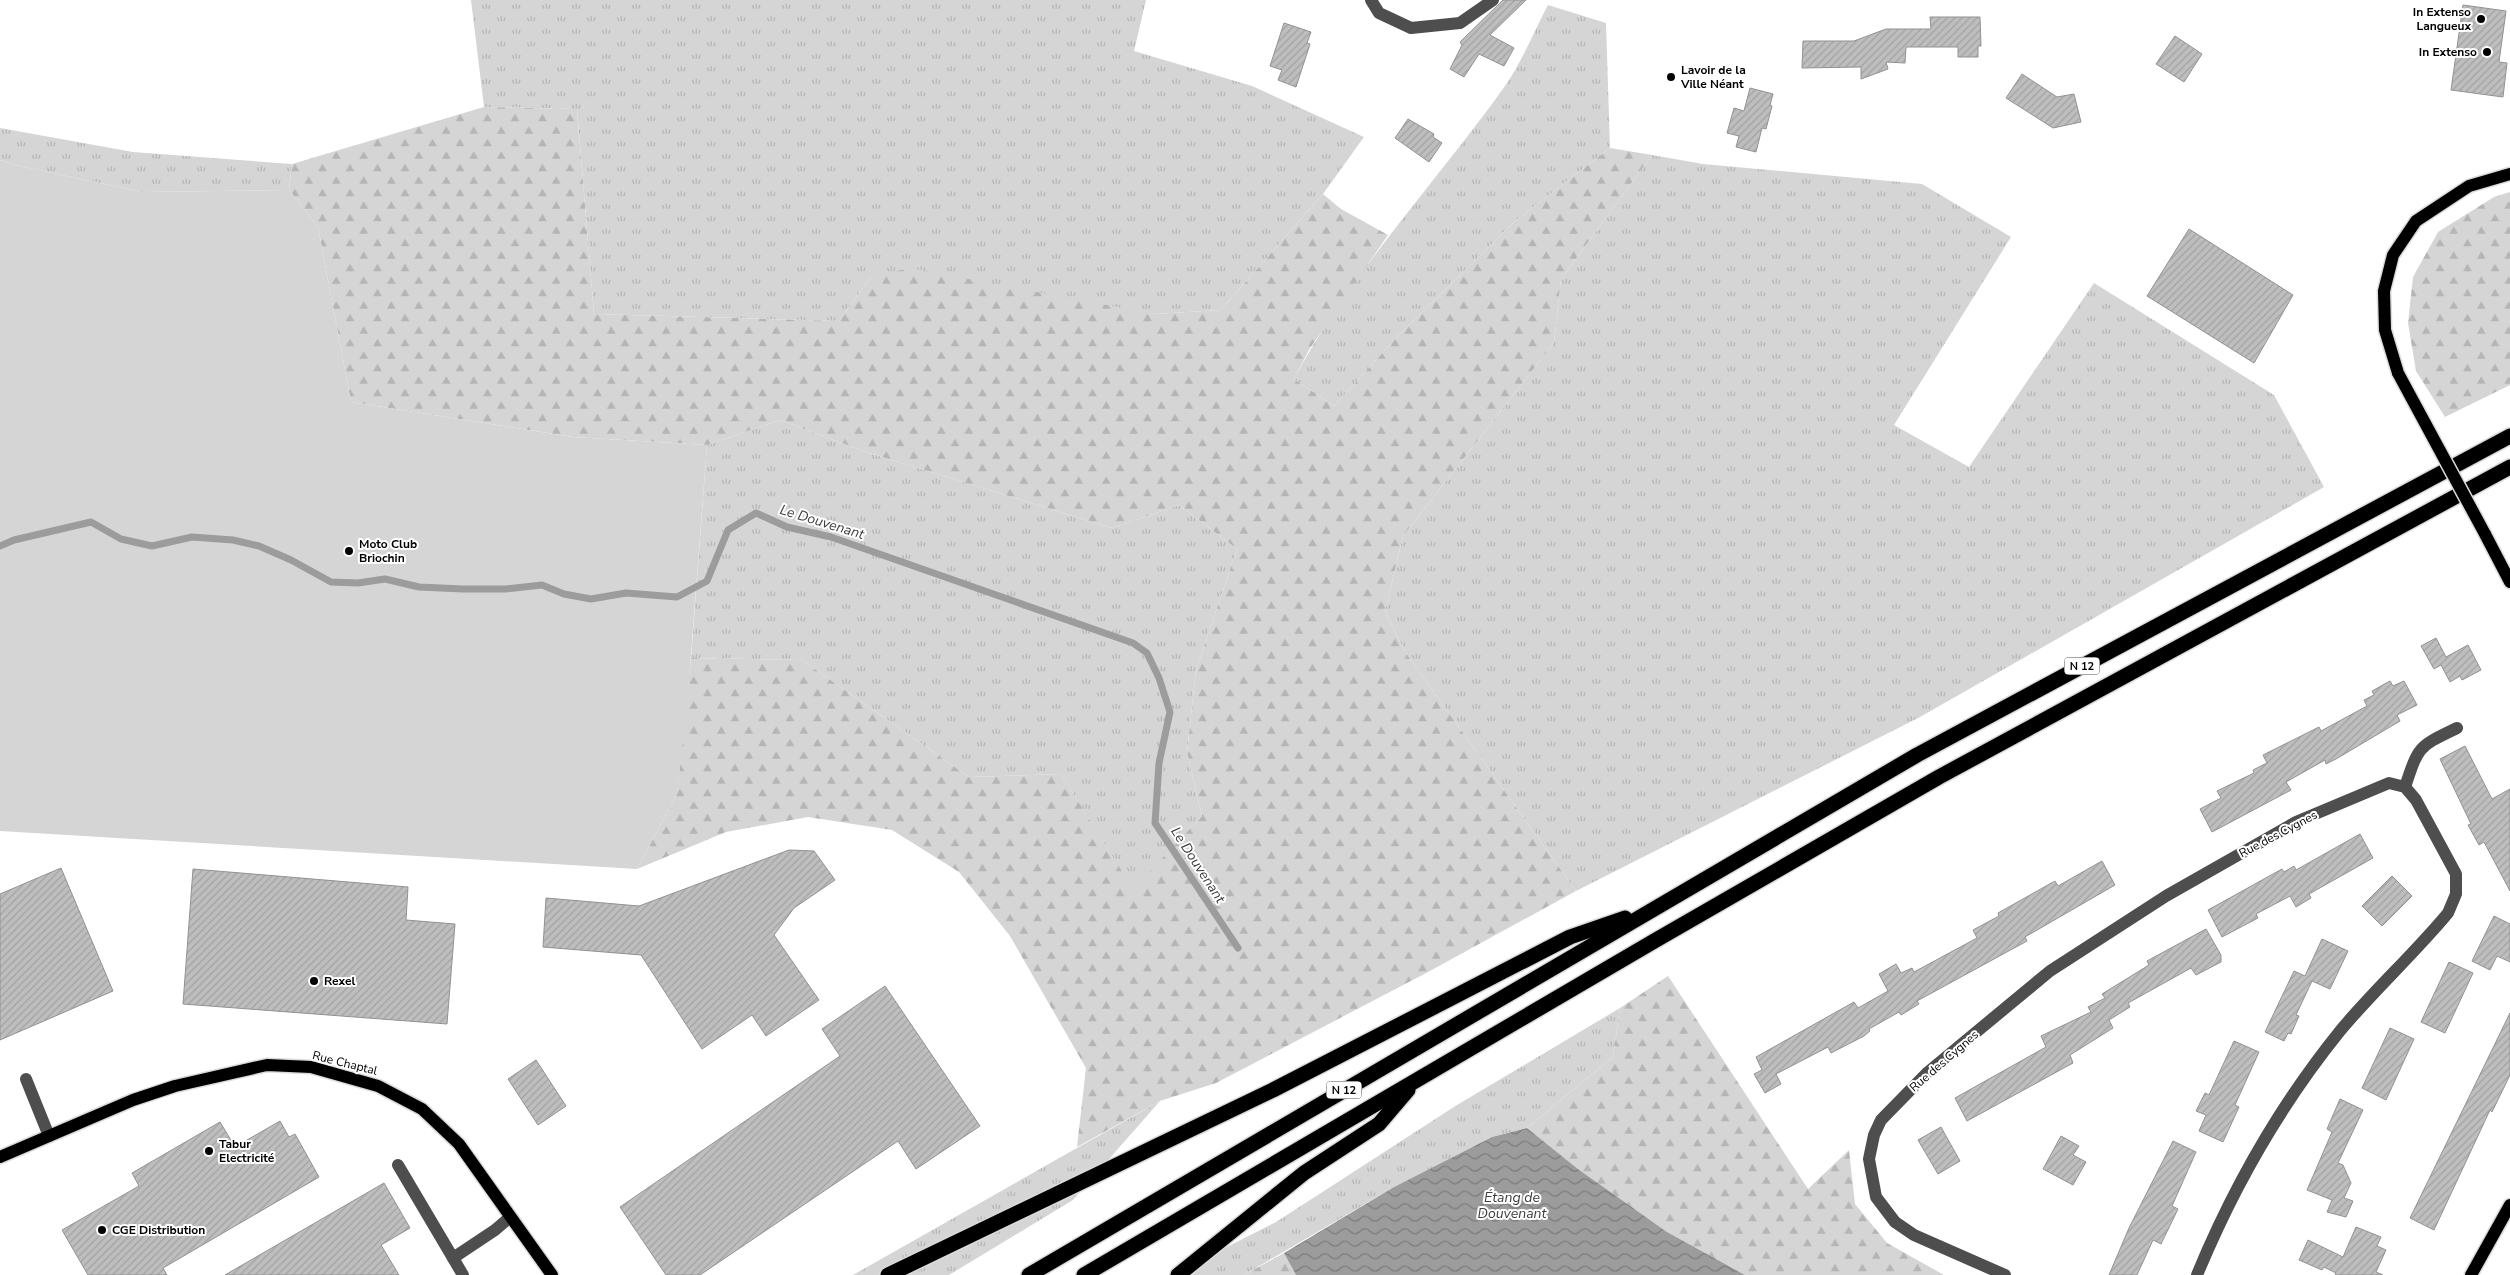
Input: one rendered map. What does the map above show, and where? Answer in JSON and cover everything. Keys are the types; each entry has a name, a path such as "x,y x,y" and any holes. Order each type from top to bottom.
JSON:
{"highway":[{"name":"N 12","path":"1029,1275 1917,755 2510,436"},
{"name":"N 12","path":"1084,1275 1939,777 2510,467"},
{"path":"888,1275 1273,1090 1570,937 1659,906"},
{"name":"N 12","path":"1178,1275 1304,1173 1379,1124 1415,1082"}],"main road":[{"path":"2510,174 2469,186 2416,221 2393,255 2384,291 2385,330 2398,373 2510,582"},
{"name":"Rue Chaptal","path":"0,1157 133,1100 175,1086 268,1064 311,1068 378,1086 422,1109 459,1144 509,1218 552,1275"},
{"path":"2471,1275 2510,1205"}],"street":[{"path":"1370,0 1380,13 1411,28 1460,23 1492,0"},
{"path":"2197,1275 2221,1217 2292,1096 2341,1030 2448,913 2456,894 2456,874 2416,800 2405,787 2414,760 2423,745 2457,728"},
{"name":"Rue des Cygnes","path":"2005,1275 1914,1234 1895,1222 1876,1197 1869,1159 1874,1135 1881,1120 1928,1072 2050,971 2166,896 2296,822 2389,783 2405,787"},
{"path":"26,1080 49,1136"},
{"path":"398,1165 463,1275"},
{"path":"453,1258 495,1230 509,1218"}],"green space":[{"path":"471,0 1146,0 1134,51 1252,86 1364,137 1323,194 1221,310 1154,314 871,277 839,321 594,314 577,109 484,107"},
{"path":"1548,5 1606,23 1610,148 1514,222 1397,337 1334,406 1294,379 1341,302 1367,265 1505,86"},
{"path":"484,107 577,109 594,314 839,321 871,277 910,268 1154,314 1221,310 1323,194 1341,209 1388,235 1309,350 1294,379 1334,406 1397,337 1514,222 1610,148 1652,155 1561,279 1554,343 1403,536 1385,611 1404,650 1576,891 1428,972 1216,1083 1160,1101 1077,1147 1086,1068 1010,936 959,872 892,830 808,817 726,832 637,869 677,794 691,658 802,660 969,777 1061,774 1133,889 1202,816 1187,752 1196,670 1237,549 1179,505 1112,528 863,451 780,420 707,445 573,437 351,402 318,227 289,190 292,164"},
{"path":"0,128 133,152 292,164 289,190 142,192 15,165 0,160"},
{"path":"1652,155 1703,164 1922,184 2011,237 1894,425 1969,467 2094,283 2274,395 2324,487 1920,717 1576,891 1404,650 1385,611 1403,536 1554,343 1561,279"},
{"name":"Moto Club Briochin","path":"0,160 15,165 142,192 289,190 318,227 351,402 573,437 707,445 687,707 677,794 637,869 0,831"},
{"path":"2510,192 2510,385 2445,417 2416,371 2408,323 2413,277 2438,232 2494,197"},
{"path":"780,420 863,451 1112,528 1179,505 1237,549 1196,670 1187,752 1202,816 1133,890 1061,774 969,777 802,660 691,658 707,445"},
{"path":"1668,976 1808,1189 1849,1150 1855,1204 1887,1243 1944,1275 1745,1275 1667,1232 1578,1169 1527,1128 1613,1057 1620,1008"},
{"path":"1620,1008 1613,1057 1527,1128 1492,1137 1394,1187 1244,1275 1172,1275 1276,1222 1457,1105"},
{"path":"1160,1101 1073,1200 949,1275 853,1275"},
{"path":"1284,1253 1296,1275 1244,1275"}],"water":[{"name":"Étang de Douvenant","path":"1527,1128 1578,1169 1667,1232 1745,1275 1296,1275 1284,1253 1394,1187 1492,1137"}],"building":[{"path":"1503,0 1526,0 1490,35 1514,48 1504,66 1479,54 1464,77 1450,69 1462,45 1460,42"},
{"path":"2463,5 2506,11 2499,62 2507,63 2503,97 2451,90"},
{"path":"1930,17 1980,17 1981,46 1978,46 1978,57 1958,57 1958,47 1906,47 1905,63 1886,62 1888,69 1861,79 1861,67 1802,68 1803,41 1854,41 1886,29 1931,29"},
{"path":"1284,23 1311,32 1307,43 1310,44 1296,87 1278,80 1282,70 1270,66"},
{"path":"2175,36 2202,54 2184,82 2156,64"},
{"path":"2022,74 2057,97 2074,94 2081,122 2053,128 2006,98"},
{"path":"1750,88 1773,94 1766,129 1762,128 1756,152 1736,147 1739,136 1727,133 1734,108 1744,111"},
{"path":"1408,119 1434,134 1433,137 1442,143 1429,162 1395,138"},
{"path":"2189,229 2293,295 2254,363 2147,296"},
{"path":"2436,638 2446,657 2468,645 2481,670 2462,680 2460,676 2450,682 2441,665 2434,669 2421,646"},
{"path":"2390,681 2393,686 2404,681 2417,705 2397,715 2400,721 2336,759 2326,764 2325,760 2286,782 2291,790 2212,832 2200,809 2221,798 2217,791 2254,773 2253,770 2267,763 2263,755 2319,727 2321,731 2367,706 2364,700 2374,695 2372,691"},
{"path":"2465,746 2492,799 2510,789 2510,891 2484,842 2479,845 2468,825 2471,824 2440,759"},
{"path":"2360,834 2373,858 2309,894 2311,898 2296,907 2290,896 2256,914 2258,918 2222,937 2208,910 2282,869 2284,872 2294,866 2296,870"},
{"path":"789,850 814,851 835,880 794,908 774,935 819,1000 766,1036 752,1015 702,1049 641,955 543,947 546,898 639,906"},
{"path":"2102,861 2115,885 2025,937 2027,941 1917,1001 1919,1004 1901,1015 1899,1012 1869,1029 1870,1031 1864,1036 1831,1053 1828,1047 1776,1074 1781,1084 1765,1093 1754,1074 1762,1070 1756,1057 1854,1002 1858,1008 1888,991 1879,974 1896,964 1901,973 1912,968 1914,972 1977,938 1973,930 1999,916 1998,913 2055,881 2058,886"},
{"path":"61,868 113,991 0,1040 0,894"},
{"path":"193,869 408,887 406,920 455,924 447,1024 183,1004"},
{"path":"2392,876 2412,896 2382,926 2362,906"},
{"path":"2494,916 2510,924 2510,962 2497,956 2490,970 2472,961"},
{"path":"2206,929 2221,955 2221,962 2196,975 2191,968 2128,1003 2130,1007 2109,1020 2113,1028 2070,1055 2073,1063 1967,1121 1955,1098 2046,1047 2041,1036 2091,1012 2088,1007 2105,998 2102,994 2149,965 2147,961"},
{"path":"2322,939 2348,951 2330,989 2312,981 2296,1015 2299,1016 2291,1034 2288,1033 2284,1041 2265,1032 2294,971 2305,976"},
{"path":"2449,962 2473,973 2445,1033 2421,1022"},
{"path":"885,986 980,1126 916,1169 898,1141 700,1275 666,1275 620,1207 840,1056 822,1029"},
{"path":"2510,1013 2510,1075 2492,1112 2490,1110 2434,1230 2410,1218"},
{"path":"2390,1028 2414,1039 2386,1100 2362,1088"},
{"path":"2234,1041 2259,1052 2235,1105 2239,1107 2223,1142 2199,1131 2206,1115 2196,1111 2205,1093 2209,1095"},
{"path":"536,1060 566,1106 538,1125 508,1079"},
{"path":"2340,1099 2363,1110 2338,1163 2343,1165 2351,1183 2344,1198 2353,1201 2346,1217 2327,1212 2332,1200 2307,1190 2332,1132 2327,1129"},
{"path":"280,1121 289,1137 295,1134 319,1177 163,1268 167,1275 88,1275 62,1230 139,1186 132,1173 220,1122 235,1147"},
{"path":"1941,1127 1960,1161 1938,1174 1918,1140"},
{"path":"2061,1136 2079,1146 2073,1155 2086,1162 2073,1185 2043,1169"},
{"path":"2173,1141 2196,1152 2172,1206 2178,1209 2161,1244 2153,1240 2137,1275 2109,1275 2129,1228"},
{"path":"384,1183 410,1228 381,1245 399,1275 225,1275"},
{"path":"2356,1227 2381,1237 2377,1246 2386,1250 2376,1272 2383,1275 2335,1275 2336,1273 2324,1267 2322,1270 2299,1260 2308,1240 2343,1257"}],"waterway":[{"name":"Le Douvenant","path":"0,546 14,540 91,522 121,539 152,546 192,537 233,540 259,546 291,560 331,582 358,583 385,579 419,587 463,589 505,589 542,585 564,594 591,599 626,593 677,597 707,581 728,530 756,513 787,527 831,537 1133,643 1147,653 1159,678 1170,712 1159,763 1155,823 1238,948"}],"place":[{"name":"In Extenso Langueux","path":"2481,19"},
{"name":"In Extenso","path":"2487,52"},
{"name":"Lavoir de la Ville Néant","path":"1671,77"},
{"name":"Moto Club Briochin","path":"349,551"},
{"name":"Rexel","path":"314,981"},
{"name":"Tabur Electricité","path":"209,1151"},
{"name":"CGE Distribution","path":"102,1230"}]}
